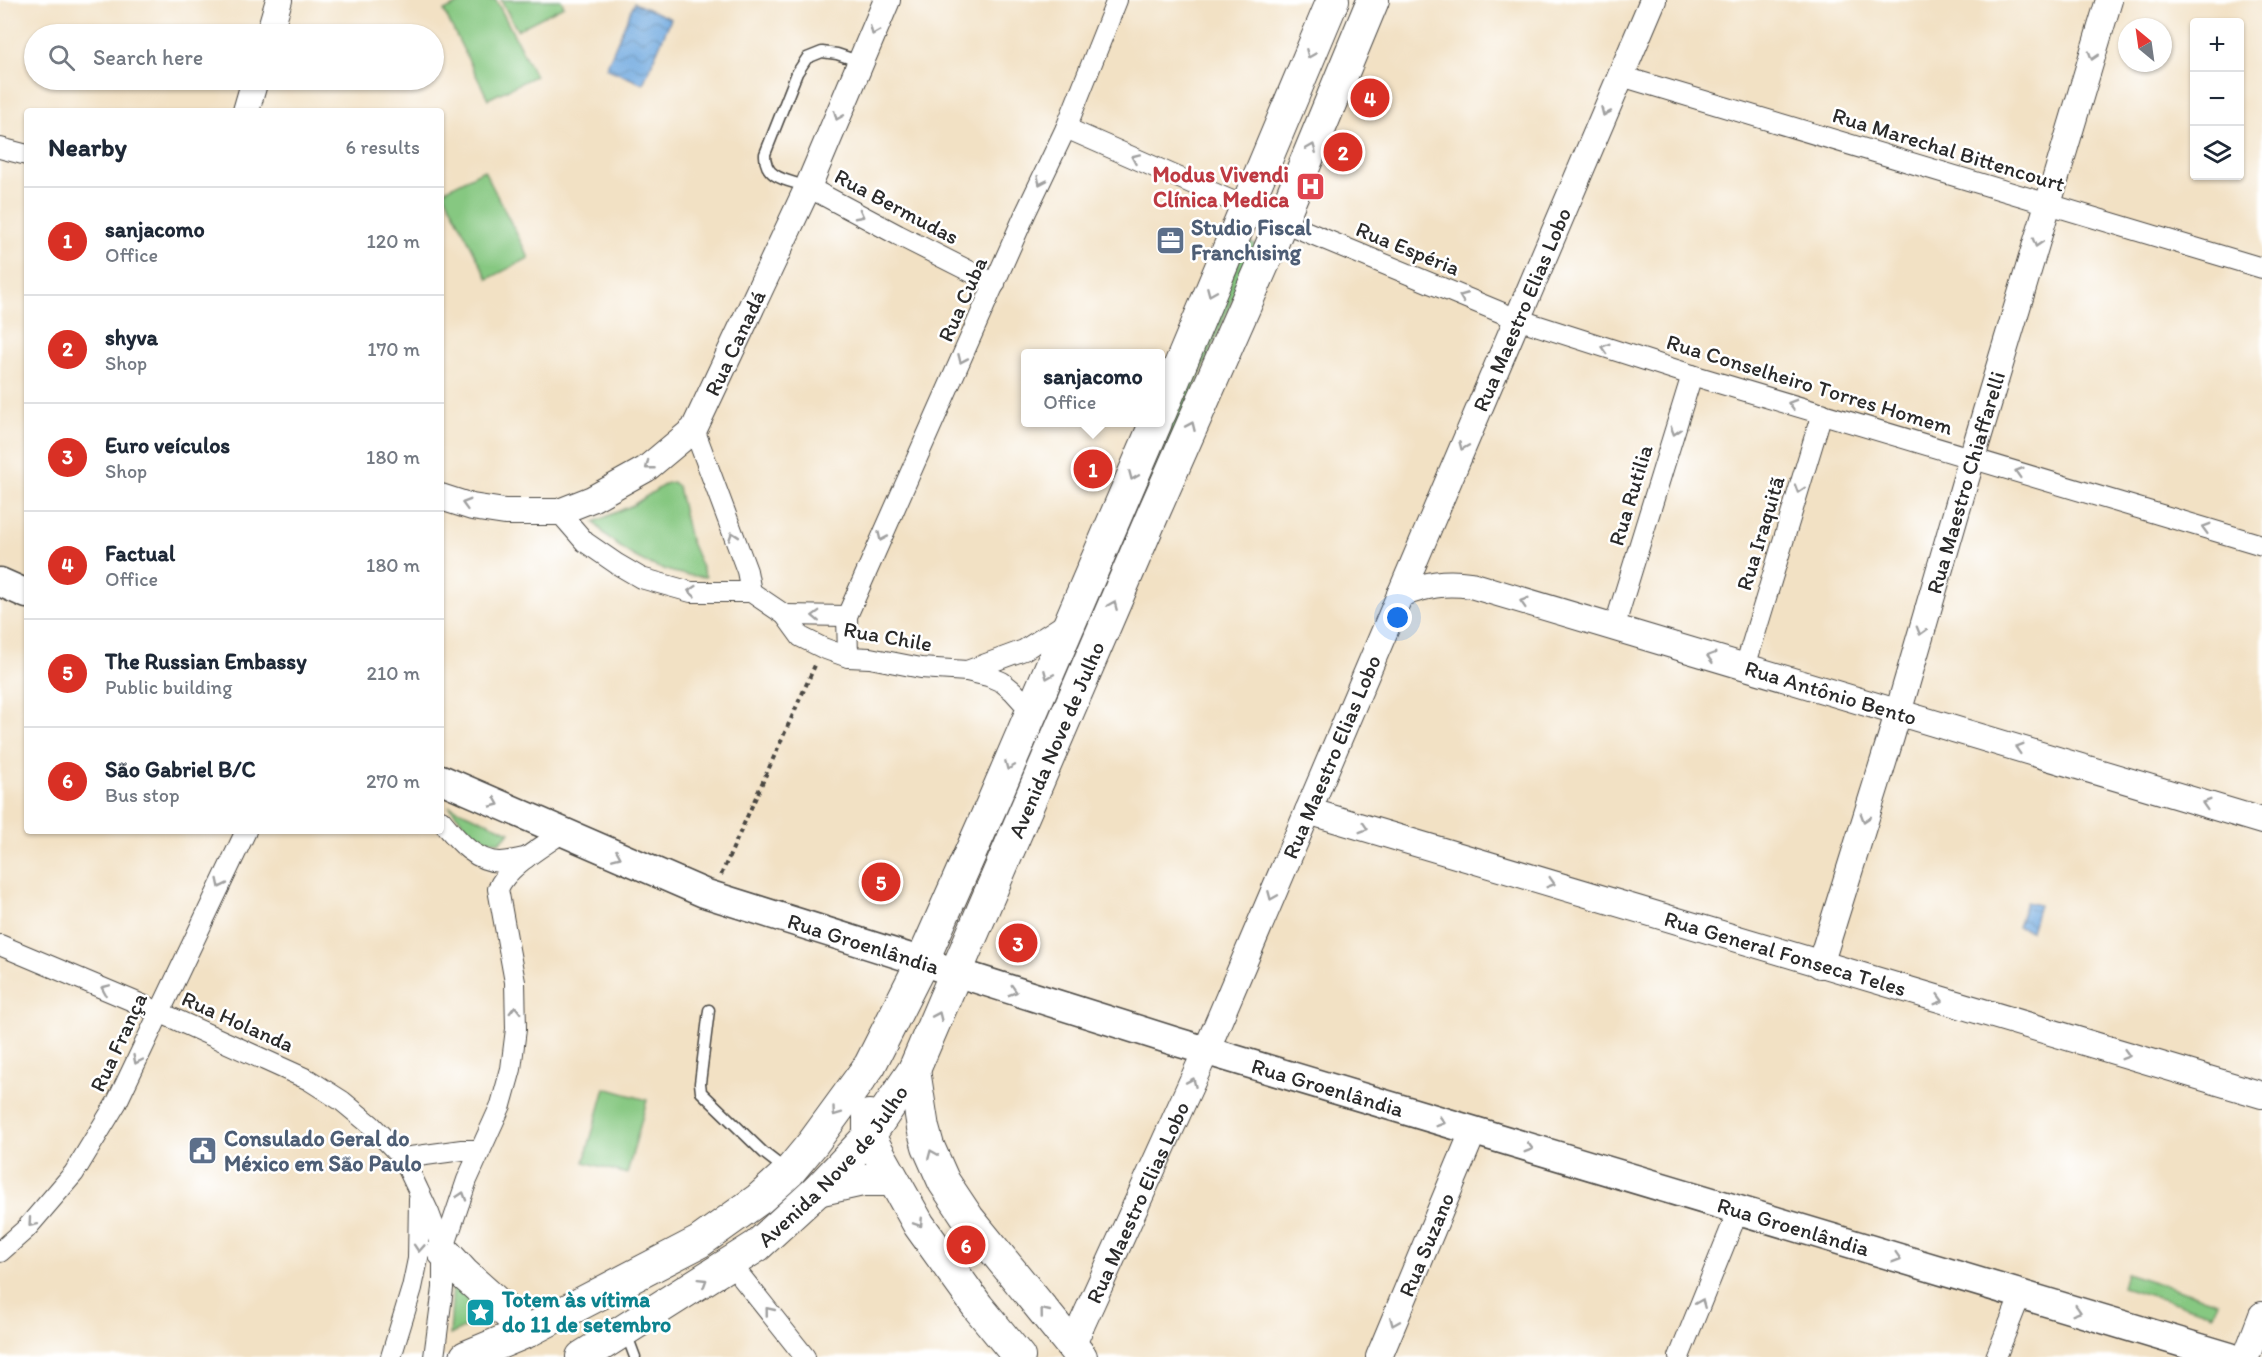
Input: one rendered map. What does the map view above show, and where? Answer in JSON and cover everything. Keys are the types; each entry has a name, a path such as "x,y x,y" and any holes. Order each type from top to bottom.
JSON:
{"main road":[{"path":"1165,403 1333,0"},
{"name":"Avenida Nove de Julho","path":"582,1357 630,1344 757,1246 818,1190 869,1136 914,1070 1143,535 1282,222 1373,0"},
{"name":"Avenida Nove de Julho","path":"466,1357 528,1331 699,1242 759,1199 789,1172 813,1143 870,1065 922,962 1154,427"},
{"path":"0,582 24,593"},
{"name":"Rua Groenlândia","path":"444,780 712,895 1206,1051 2230,1357"},
{"path":"870,1065 869,1136 919,1225 978,1307 1019,1357"},
{"path":"914,1070 923,1128 928,1146 944,1182 968,1218 1077,1351"},
{"path":"818,1190 863,1180 893,1180"},
{"path":"443,1251 464,1274 528,1331"}],"street":[{"path":"272,24 279,0"},
{"name":"Rua Canadá","path":"444,498 472,507 505,512 559,512 592,500 646,469 693,429 808,187 887,0"},
{"name":"Rua Cuba","path":"848,657 847,616 1026,212 1066,128 1118,0"},
{"name":"Rua Maestro Elias Lobo","path":"1077,1351 1653,0"},
{"name":"Rua Maestro Chiaffarelli","path":"1820,965 1898,712 2109,0"},
{"name":"Rua Marechal Bittencourt","path":"1621,76 2262,268"},
{"path":"247,108 252,90"},
{"name":"Rua Espéria","path":"1066,128 1246,207 1517,319"},
{"path":"0,148 24,154"},
{"name":"Rua Bermudas","path":"808,187 995,284"},
{"name":"Rua Conselheiro Torres Homem","path":"1517,319 1692,375 2262,545"},
{"name":"Rua Rutilia","path":"1614,628 1692,375"},
{"name":"Rua Iraquitã","path":"1745,667 1821,413"},
{"path":"559,512 585,542 641,578 691,592 751,592 747,571 693,429"},
{"name":"Rua Antônio Bento","path":"1400,594 1433,584 1451,582 1470,585 2262,821"},
{"name":"Rua Chile","path":"751,592 785,615 801,637 823,648 848,657 870,658 921,668 968,671 1002,682 1032,712"},
{"path":"785,615 847,616"},
{"name":"Rua Chile","path":"968,671 1024,650 1071,619"},
{"name":"Rua General Fonseca Teles","path":"1308,811 2262,1095"},
{"path":"444,823 460,842 476,855 502,862 526,858"},
{"path":"434,1357 443,1288 443,1251 480,1150 501,1105 511,1069 516,1029 515,982 498,889 501,881 526,858 564,832"},
{"name":"Rua França","path":"0,1252 26,1229 74,1173 117,1102 245,834"},
{"name":"Rua Holanda","path":"0,945 159,1012 309,1080 342,1101 371,1125 403,1158 437,1231 443,1251"},
{"name":"Rua Suzano","path":"1379,1357 1473,1132"},
{"path":"403,1158 462,1150 480,1150"},
{"path":"391,1357 412,1288 418,1259 419,1190"},
{"path":"1679,1357 1738,1211"},
{"path":"731,1264 805,1357"},
{"path":"1996,1357 2021,1294"},
{"path":"2246,1357 2262,1315"}],"lane":[{"path":"808,187 772,174 764,165 765,154 797,73 807,58 822,52 861,62"},
{"path":"709,1010 700,1083 701,1092 764,1153 789,1172"}],"path":[{"path":"712,895 823,648"}],"green space":[{"path":"466,0 496,0 535,76 488,99 444,11"},
{"path":"501,0 561,0 564,6 517,30"},
{"path":"484,170 529,258 488,279 444,190"},
{"path":"1247,241 1256,245 1053,716 1046,713"},
{"path":"673,482 678,487 690,540 706,577 674,572 644,562 617,545 594,522 633,505 667,483"},
{"path":"449,806 510,832 500,842 491,841 471,830"},
{"path":"605,1088 647,1100 627,1174 584,1162"},
{"path":"2126,1273 2218,1302 2213,1314 2122,1287"},
{"path":"453,1282 491,1314 450,1335"}],"water":[{"path":"634,3 671,19 643,84 606,68"},
{"path":"2026,902 2039,905 2031,931 2018,927"}],"place":[{"name":"Factual","path":"1370,98"},
{"name":"shyva","path":"1343,152"},
{"name":"Modus Vivendi Clínica Medica","path":"1310,187"},
{"name":"Studio Fiscal Franchising","path":"1170,240"},
{"name":"sanjacomo","path":"1093,469"},
{"name":"The Russian Embassy","path":"881,882"},
{"name":"Euro veículos","path":"1018,943"},
{"name":"Consulado Geral do México em São Paulo","path":"203,1151"},
{"name":"São Gabriel B/C","path":"966,1245"},
{"name":"Totem às vítima do 11 de setembro","path":"481,1312"}]}
